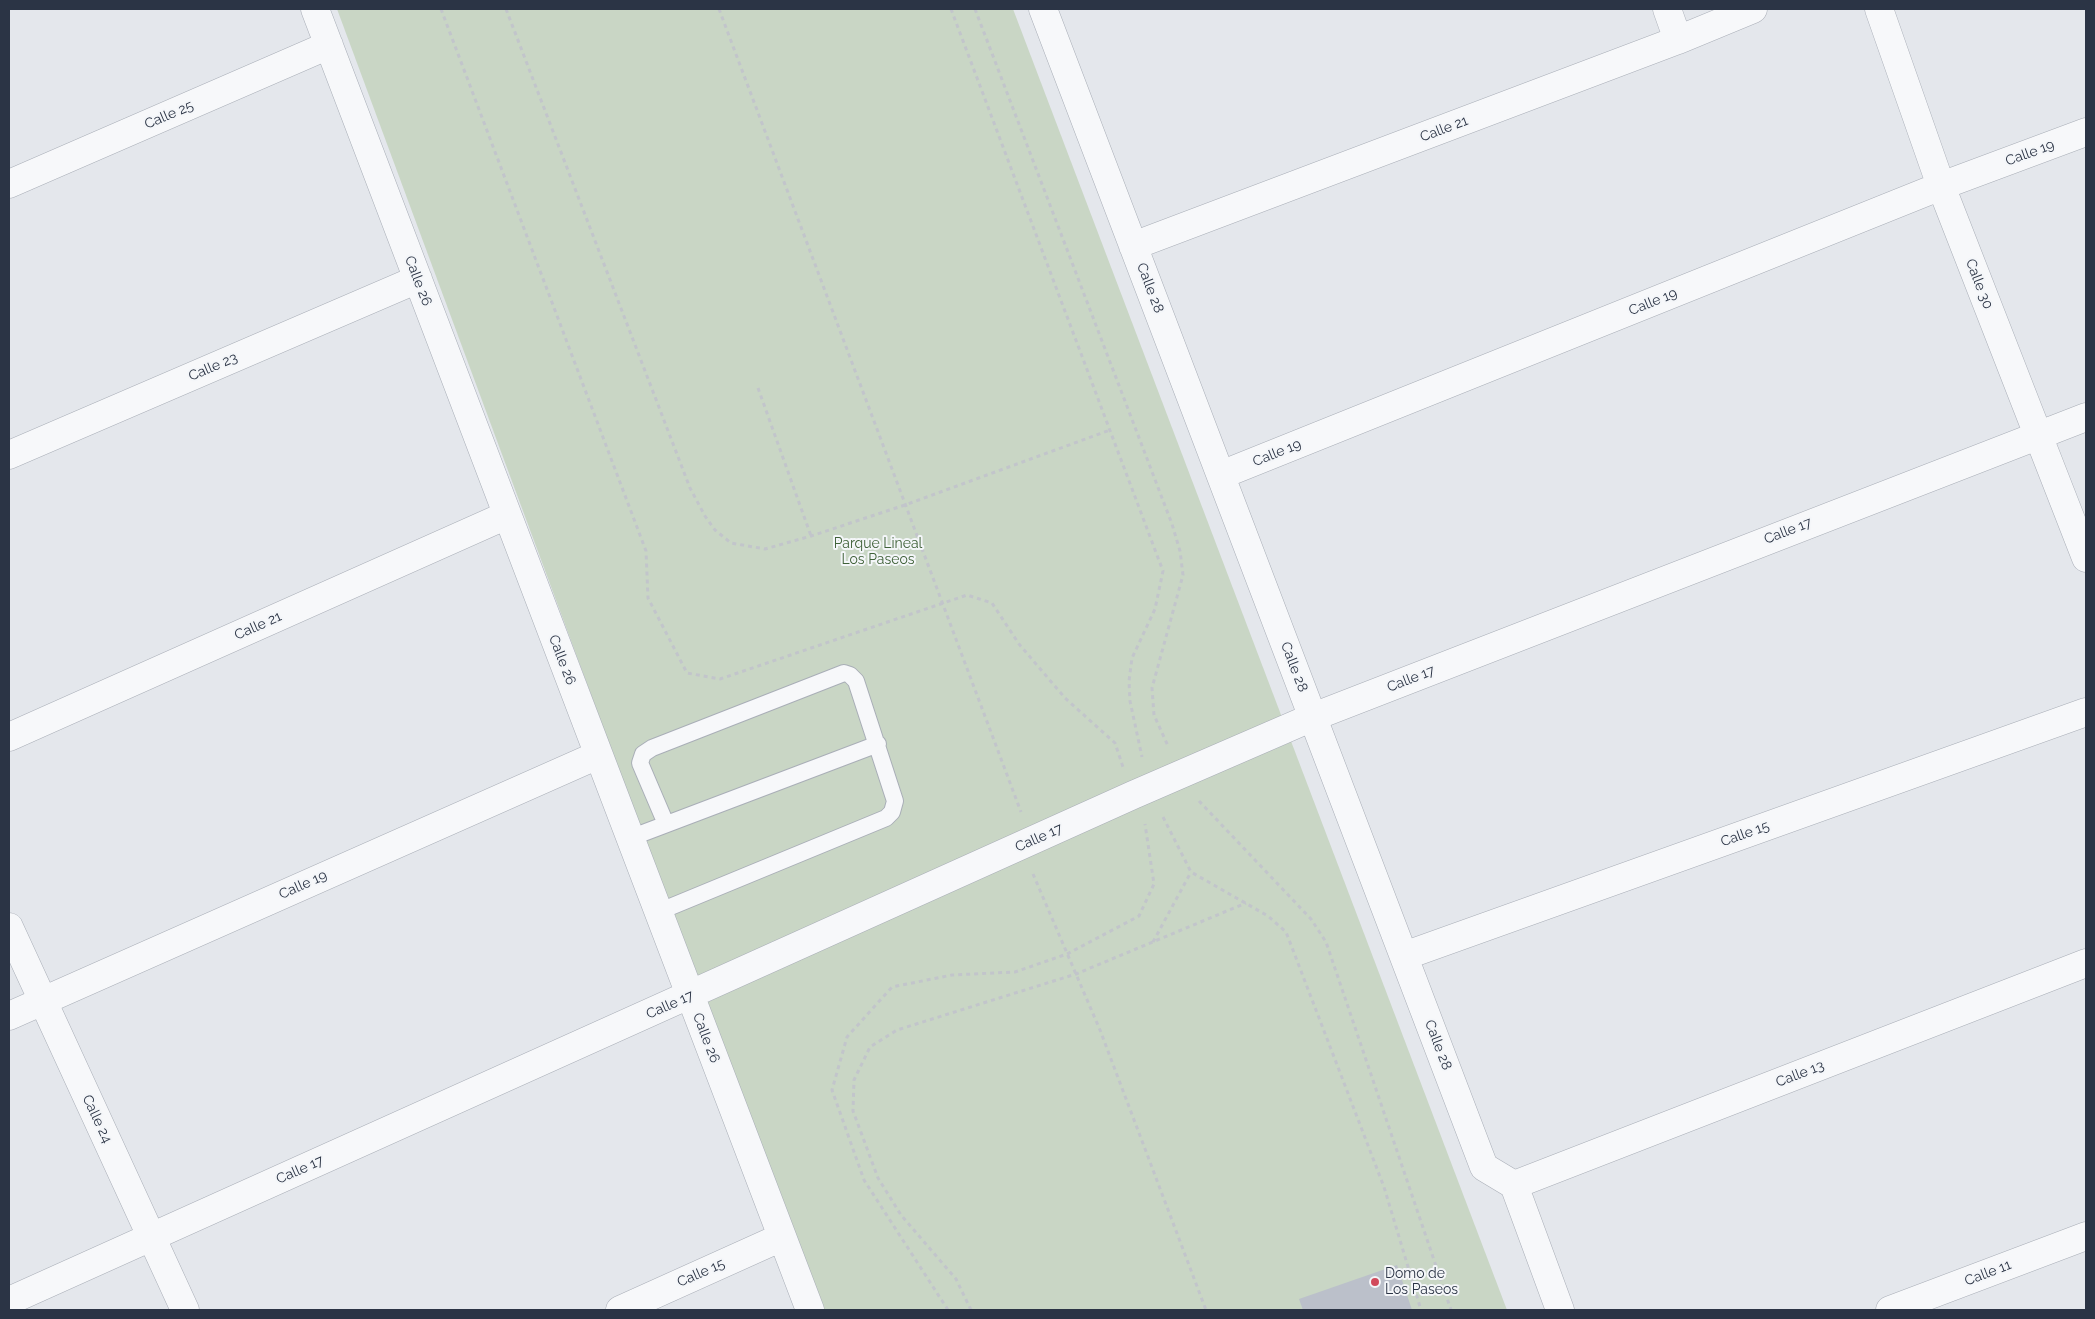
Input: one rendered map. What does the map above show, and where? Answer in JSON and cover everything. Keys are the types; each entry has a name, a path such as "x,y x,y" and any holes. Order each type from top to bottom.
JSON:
{"street":[{"name":"Calle 26","path":"315,9 810,1310"},
{"name":"Calle 28","path":"1043,9 1484,1166 1514,1185"},
{"path":"1667,9 1678,40"},
{"name":"Calle 21","path":"1133,246 1678,40 1753,9"},
{"name":"Calle 30","path":"1879,9 1941,186 2086,558"},
{"name":"Calle 25","path":"9,184 329,46"},
{"name":"Calle 19","path":"1221,475 1941,186 2086,132"},
{"name":"Calle 23","path":"9,455 418,279"},
{"name":"Calle 17","path":"9,1301 1149,788 1313,717 2038,434 2086,417"},
{"name":"Calle 21","path":"9,737 507,515"},
{"name":"Calle 15","path":"1404,956 2086,712"},
{"name":"Calle 19","path":"9,1016 598,755"},
{"name":"Calle 24","path":"9,927 41,1001 185,1310"},
{"name":"Calle 13","path":"1514,1185 2086,963"},
{"path":"1514,1185 1560,1310"},
{"name":"Calle 11","path":"1890,1310 2086,1236"},
{"name":"Calle 15","path":"620,1310 782,1237"}],"lane":[{"path":"658,912 886,818 892,812 895,800 856,681 850,675 844,673 652,748 643,754 640,763 666,824"},
{"path":"630,838 878,744"}],"path":[{"path":"506,9 690,488 705,516 716,530 731,543 765,549 811,536 905,505 1110,430"},
{"path":"719,9 905,505 1022,809 1021,846 1100,1030 1206,1310"},
{"path":"951,9 1163,572 1155,609 1132,658 1128,681 1130,701 1149,788 1191,872 1268,916 1286,932 1384,1188 1421,1310"},
{"path":"975,9 1172,524 1180,551 1182,575 1152,688 1154,715 1181,774 1202,805 1311,919 1326,942 1451,1310"},
{"path":"758,388 811,536"},
{"path":"1152,942 1191,872"},
{"path":"971,1310 956,1279 901,1215 878,1178 853,1111 854,1080 870,1047 897,1030 1076,974 1246,903"}],"green space":[{"name":"Parque Lineal Los Paseos","path":"337,9 1013,9 1507,1310 819,1310"}],"building":[{"name":"Domo de Los Paseos","path":"1397,1265 1412,1310 1303,1310 1299,1299"}],"place":[{"name":"Domo de Los Paseos","path":"1375,1282"}]}
